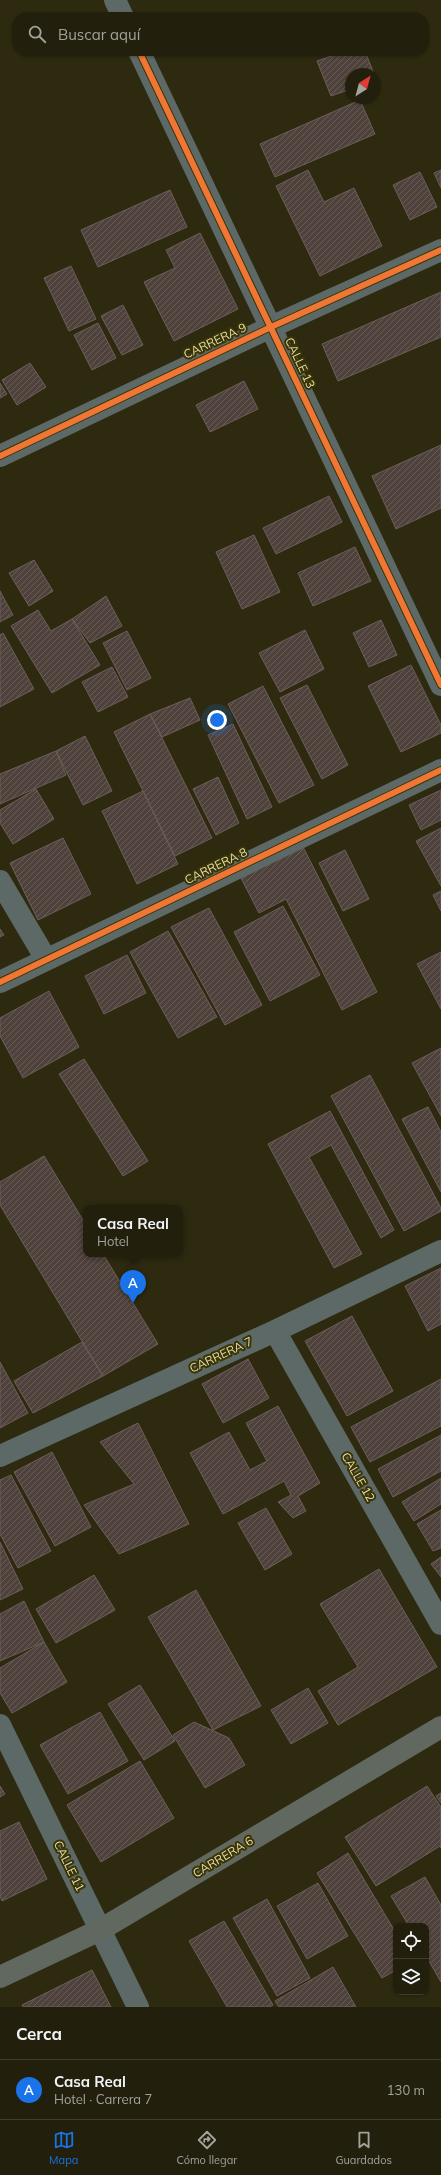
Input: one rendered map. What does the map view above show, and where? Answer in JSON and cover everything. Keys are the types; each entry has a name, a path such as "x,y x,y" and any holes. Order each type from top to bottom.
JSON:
{"main road":[{"name":"CARRERA 6","path":"0,1977 100,1930 441,1727"}],"street":[{"path":"115,0 121,12"},
{"name":"CALLE 13","path":"141,56 441,685"},
{"name":"CARRERA 9","path":"0,456 270,327 441,250"},
{"name":"CARRERA 8","path":"0,982 441,770"},
{"path":"0,881 46,959"},
{"name":"CARRERA 7","path":"0,1456 275,1331 441,1251"},
{"name":"CALLE 12","path":"275,1331 441,1624"},
{"name":"CALLE 11","path":"0,1725 138,2007"}],"building":[{"path":"332,56 367,56 372,68 345,68 345,91 331,96 317,61"},
{"path":"351,104 362,104 375,134 275,177 260,144"},
{"path":"308,170 324,202 354,188 382,246 320,276 276,186"},
{"path":"441,170 441,188 434,173"},
{"path":"420,172 437,207 410,220 393,185"},
{"path":"170,190 187,227 98,267 81,230"},
{"path":"200,233 238,309 174,341 144,282 175,268 166,250"},
{"path":"71,266 96,319 69,331 44,278"},
{"path":"441,292 441,337 338,381 322,344"},
{"path":"123,305 143,345 122,355 101,316"},
{"path":"98,323 116,358 92,370 74,335"},
{"path":"30,363 46,387 17,405 2,380"},
{"path":"244,381 258,409 210,432 196,405"},
{"path":"0,383 7,394 0,398"},
{"path":"441,445 441,508 396,529 372,476"},
{"path":"329,496 342,522 276,554 263,528"},
{"path":"254,535 280,592 242,609 216,552"},
{"path":"355,547 371,581 313,606 298,573"},
{"path":"34,560 53,591 29,606 9,573"},
{"path":"0,591 13,615 0,622"},
{"path":"106,596 122,626 90,643 72,619"},
{"path":"38,610 51,631 72,619 100,665 52,693 11,626"},
{"path":"381,620 397,655 369,667 353,633"},
{"path":"305,630 324,669 280,692 259,653"},
{"path":"127,631 151,678 127,690 103,643"},
{"path":"3,633 34,689 0,707 0,635"},
{"path":"411,665 441,725 441,733 401,752 368,686"},
{"path":"112,667 128,697 98,712 82,682"},
{"path":"307,685 348,765 322,779 280,698"},
{"path":"263,686 314,785 279,803 228,704"},
{"path":"190,698 200,720 162,737 150,714"},
{"path":"150,714 212,838 175,856 114,732"},
{"path":"233,724 272,807 247,819 208,735"},
{"path":"85,736 112,791 83,805 56,751"},
{"path":"56,751 66,775 0,804 0,774"},
{"path":"218,777 239,823 216,835 193,789"},
{"path":"36,789 54,819 13,844 0,823 0,810"},
{"path":"441,790 441,820 421,830 409,805"},
{"path":"143,791 178,864 137,884 102,811"},
{"path":"441,828 441,886 416,841"},
{"path":"63,838 91,894 38,920 10,863"},
{"path":"303,847 377,992 342,1010 286,899 259,913 241,878"},
{"path":"345,850 369,899 343,911 319,863"},
{"path":"441,891 441,911 433,895"},
{"path":"283,906 320,975 270,1001 234,932"},
{"path":"209,908 262,1005 225,1025 171,927"},
{"path":"0,929 4,935 0,937"},
{"path":"168,931 217,1017 178,1038 130,952"},
{"path":"441,952 441,1009 417,964"},
{"path":"127,955 146,993 104,1014 85,976"},
{"path":"49,991 79,1047 23,1078 0,1036 0,1018"},
{"path":"441,1048 441,1116 412,1063"},
{"path":"84,1059 148,1161 123,1176 59,1074"},
{"path":"370,1075 441,1208 441,1211 404,1231 331,1096"},
{"path":"428,1107 441,1132 441,1192 402,1119"},
{"path":"330,1111 394,1230 381,1238 331,1145 309,1157 362,1254 334,1268 268,1144"},
{"path":"44,1156 83,1220 83,1257 105,1257 158,1344 103,1376 0,1205 0,1182"},
{"path":"441,1268 441,1324 428,1331 405,1286"},
{"path":"352,1316 393,1391 347,1416 305,1341"},
{"path":"82,1342 103,1376 33,1413 14,1381"},
{"path":"248,1359 269,1398 223,1423 202,1384"},
{"path":"0,1362 28,1413 0,1428"},
{"path":"441,1379 441,1426 370,1462 351,1427"},
{"path":"278,1406 320,1483 298,1496 306,1511 293,1518 278,1502 291,1495 284,1481 223,1514 190,1453 229,1432 250,1470 267,1461 246,1423"},
{"path":"138,1423 189,1524 119,1554 84,1505 134,1484 100,1442"},
{"path":"441,1435 441,1471 393,1497 378,1469"},
{"path":"52,1452 91,1527 55,1546 14,1472"},
{"path":"11,1475 51,1551 18,1568 0,1534 0,1480"},
{"path":"441,1478 441,1504 414,1521 402,1502"},
{"path":"266,1508 292,1554 265,1570 238,1523"},
{"path":"441,1510 441,1548 433,1551 417,1524"},
{"path":"0,1542 23,1589 0,1600"},
{"path":"441,1557 441,1577 431,1564"},
{"path":"379,1569 437,1667 338,1725 318,1691 358,1667 320,1604"},
{"path":"94,1575 115,1610 56,1643 36,1609"},
{"path":"196,1590 261,1706 213,1730 148,1617"},
{"path":"24,1601 44,1642 0,1661 0,1614"},
{"path":"44,1642 67,1682 12,1713 0,1693 0,1668"},
{"path":"140,1685 175,1741 144,1760 108,1704"},
{"path":"308,1688 328,1723 291,1744 271,1710"},
{"path":"100,1712 128,1761 68,1794 40,1745"},
{"path":"194,1722 229,1738 245,1765 205,1788 173,1735"},
{"path":"140,1761 174,1818 101,1862 67,1805"},
{"path":"0,1786 5,1794 0,1797"},
{"path":"427,1786 441,1807 441,1848 440,1846 376,1886 345,1837"},
{"path":"441,1793 441,1803 436,1796"},
{"path":"19,1822 47,1879 2,1901 0,1896 0,1831"},
{"path":"348,1853 393,1928 393,1972 382,1978 317,1873"},
{"path":"425,1877 441,1905 441,1982 429,1961 429,1923 407,1923 391,1896"},
{"path":"318,1883 348,1936 307,1959 277,1906"},
{"path":"267,1899 310,1978 277,1996 233,1918"},
{"path":"224,1921 273,2005 270,2007 227,2007 189,1941"},
{"path":"333,1967 356,2007 279,2007 275,2001"},
{"path":"92,1970 111,2007 23,2007 22,2005"}],"cycle path":[{"path":"141,56 441,685"},
{"path":"0,456 271,327 441,250"},
{"path":"0,982 441,770"}],"place":[{"name":"Casa Real","path":"133,1303"}]}
